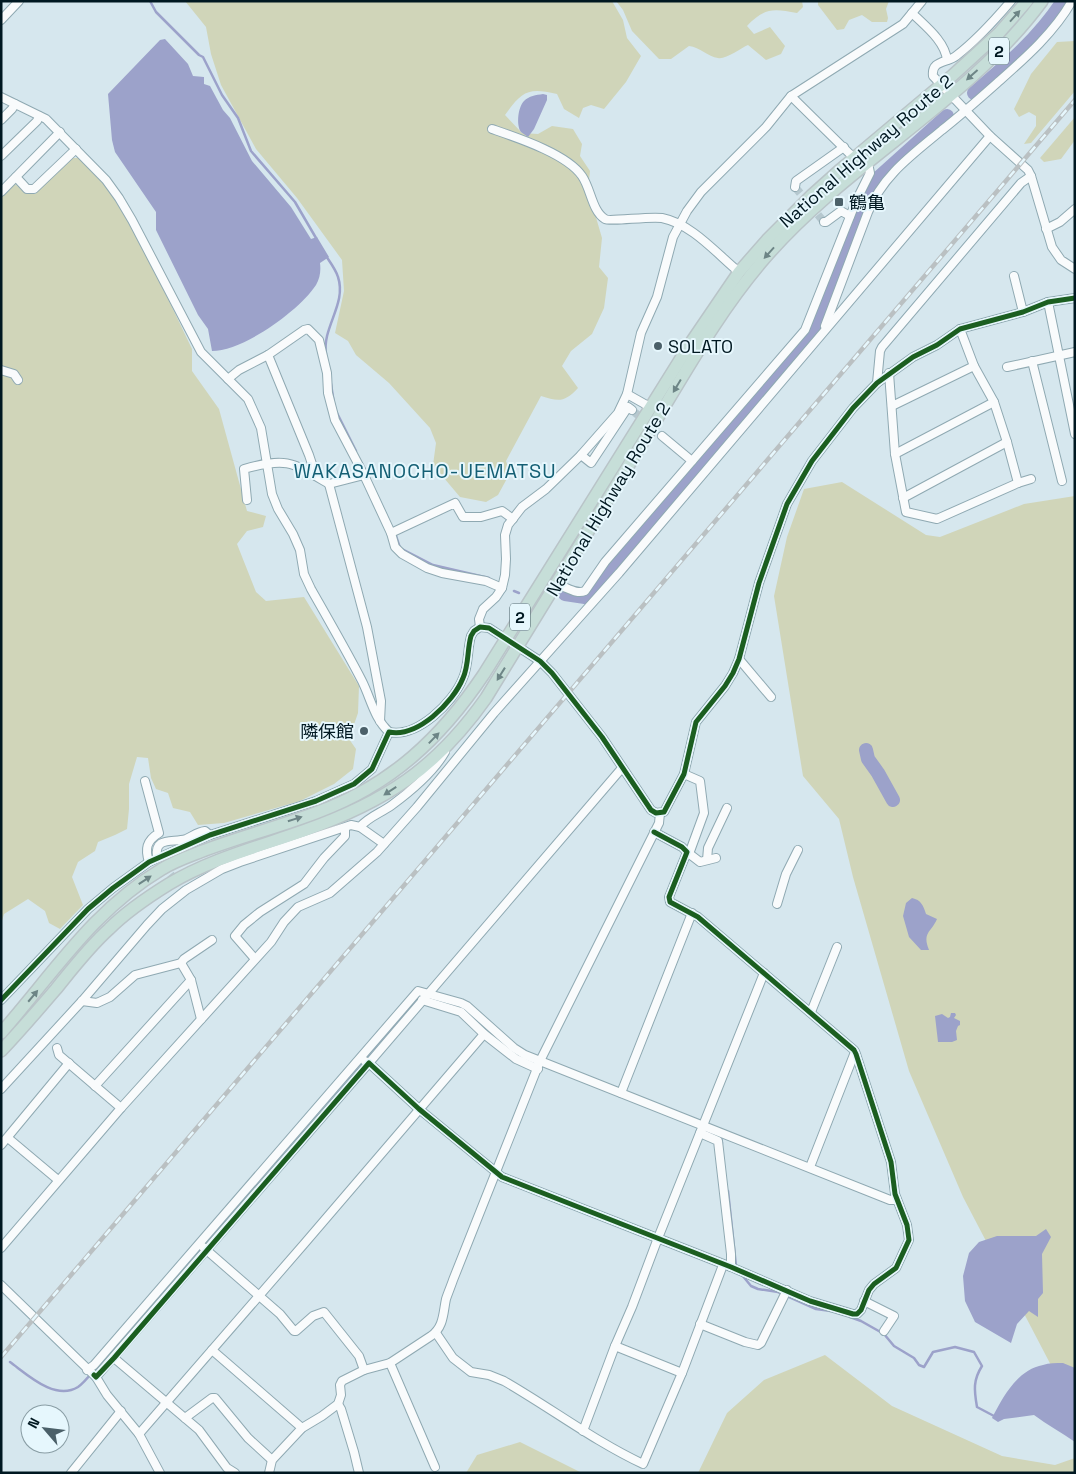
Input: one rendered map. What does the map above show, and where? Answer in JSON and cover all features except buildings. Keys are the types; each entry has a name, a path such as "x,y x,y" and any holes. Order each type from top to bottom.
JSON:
{"highway":[{"name":"National Highway Route 2","path":"1,1033 82,935 113,904 139,884 163,868 194,855 318,812 355,796 386,778 431,741 464,703 709,314 739,272 789,218 854,158 941,85 999,33 1026,1"},
{"name":"National Highway Route 2","path":"1,1052 92,946 135,906 190,872 230,855 350,813 376,800 418,772 448,746 474,715 518,647 699,349 732,300 764,259 783,237 814,208 951,94 1016,34 1042,1"}],"street":[{"path":"1,20 19,1"},
{"path":"480,627 481,614 502,588 506,559 505,534 513,519 522,507 546,489 581,455 618,413 632,380 639,338 654,306 673,237 687,210 701,192 766,127 791,96 902,24 922,1"},
{"path":"1011,1 985,30 955,58 938,63 933,69 933,76 990,136 1028,170 1046,229 1056,254 1075,269"},
{"path":"824,330 871,204 881,186 903,162 966,110 1031,52 1072,1"},
{"path":"912,14 932,33 946,53 947,60"},
{"path":"791,96 854,158"},
{"path":"1,97 46,119 106,180 119,198 201,352 248,399 260,428 272,494 300,550 304,574 363,683 374,711 389,732 397,734 407,732 436,714 456,692 464,678 471,636 474,631 480,627 489,628 540,662 552,673 578,705 651,810 660,813"},
{"path":"1,120 15,104"},
{"path":"1,156 39,116"},
{"path":"492,129 555,154 573,166 583,178 600,215 607,220 642,217 661,218 680,225 690,231 739,272"},
{"path":"1,192 60,132"},
{"path":"1,1248 121,1108 271,942 290,914 298,907 330,893 377,852 417,807 494,713 618,572 990,136"},
{"path":"795,187 796,181 844,147"},
{"path":"16,177 27,189 34,189 76,149"},
{"path":"564,587 576,592 585,591 606,563 804,330 850,216 870,173 868,163"},
{"path":"877,383 882,348 1021,183 1031,176"},
{"path":"1046,229 1060,222 1075,210"},
{"path":"824,222 841,211 850,216"},
{"path":"1014,276 1023,312"},
{"path":"269,1473 272,1460 302,1428 338,1404 342,1394 340,1385 342,1381 364,1370 390,1363 436,1332 443,1319 446,1300 453,1280 539,1065 659,822 660,813 668,807 684,774 696,722 733,673 739,659 759,583 787,504 812,461 864,394 889,373 913,357 937,345 960,329 1023,312 1048,302 1075,298"},
{"path":"1048,302 1075,434"},
{"path":"811,315 826,322"},
{"path":"228,379 239,370 268,355 308,329 319,340 335,420 393,532 396,547 402,554 427,568 442,573 486,580 502,588"},
{"path":"960,329 974,366 994,402 1018,483"},
{"path":"1007,368 1075,352"},
{"path":"268,355 316,476"},
{"path":"1032,361 1062,481"},
{"path":"892,406 974,366"},
{"path":"1,370 14,374 18,380"},
{"path":"889,373 895,454 906,512 937,519 1031,479"},
{"path":"627,394 650,407"},
{"path":"895,454 994,402"},
{"path":"581,455 591,463 628,407 632,410"},
{"path":"662,436 692,461"},
{"path":"903,498 1007,442"},
{"path":"247,500 244,469 267,463 285,462 294,464 329,484 367,627 381,701 380,721"},
{"path":"329,484 364,475"},
{"path":"393,532 456,503 463,517 481,517 502,512 513,519"},
{"path":"606,563 618,572"},
{"path":"739,659 771,697"},
{"path":"1,1000 88,909 149,862 210,835 316,801 354,784 372,769 389,732"},
{"path":"360,827 365,821 391,806 420,782 439,762 448,746"},
{"path":"91,1373 94,1364 203,1247 366,1061 429,993 622,768"},
{"path":"366,1061 419,1109 502,1177 727,1266 786,1293 857,1314 861,1310 874,1284 896,1268 909,1240 907,1225 895,1194 891,1162 855,1052 811,1012 692,913 668,900 704,813 700,782 684,774"},
{"path":"145,781 159,833 152,837 148,843 146,850 149,862"},
{"path":"707,860 708,848 727,808"},
{"path":"1,1089 82,1001 147,925 183,888 240,862 351,825 360,827 384,844"},
{"path":"255,959 236,936 244,925 260,912 304,884 344,836 345,828"},
{"path":"156,857 158,845 163,842 190,838 198,832 205,831 210,835"},
{"path":"654,832 682,847 700,862 716,858"},
{"path":"777,904 786,874 798,850"},
{"path":"621,1093 692,913"},
{"path":"82,1001 97,1003 110,997 135,975 181,963 212,940"},
{"path":"811,1012 837,947"},
{"path":"181,963 191,980 201,1019"},
{"path":"583,1431 764,973"},
{"path":"96,1086 191,980"},
{"path":"91,1373 114,1358 203,1247 418,991 467,1006 514,1048 539,1065"},
{"path":"422,1000 461,1012 484,1034 516,1058 621,1093 702,1129 810,1167 890,1200 898,1200"},
{"path":"139,1434 484,1034"},
{"path":"57,1048 59,1055 121,1108"},
{"path":"810,1167 855,1052"},
{"path":"1,1145 69,1063"},
{"path":"436,1332 453,1358 471,1372 489,1375 504,1381 614,1450 643,1464 682,1373 700,1324 731,1254 718,1141 702,1129"},
{"path":"8,1138 58,1180"},
{"path":"203,1247 280,1314 294,1331 313,1316 324,1312 359,1356 364,1370"},
{"path":"1,1285 91,1373 139,1434 160,1473"},
{"path":"700,1324 745,1342 758,1345 761,1343 786,1293"},
{"path":"864,1302 894,1316 884,1332"},
{"path":"615,1346 682,1373"},
{"path":"212,1350 302,1428"},
{"path":"114,1358 199,1430 227,1468 235,1473"},
{"path":"390,1363 435,1467"},
{"path":"186,1418 212,1398 215,1398 248,1438 272,1460"},
{"path":"338,1404 354,1452 358,1473"},
{"path":"71,1473 121,1411"}],"green space":[{"path":"185,1 612,1 623,20 627,38 641,56 626,82 604,109 591,105 583,108 579,118 564,109 557,94 532,91 521,96 505,115 522,133 538,134 552,126 573,129 582,144 580,156 590,171 588,190 602,238 599,267 608,278 604,308 592,334 571,351 562,366 578,388 561,400 541,396 506,461 510,473 498,495 486,502 460,497 433,465 436,443 430,428 389,383 356,355 348,341 335,333 344,291 342,260 297,198 256,149 221,85 211,54 206,27"},
{"path":"616,1 802,1 803,7 797,13 776,10 765,12 747,26 754,34 770,27 785,46 781,54 766,60 748,45 729,56 721,58 711,56 689,46 671,59 659,59 632,31 623,10"},
{"path":"818,1 889,1 886,9 887,22 872,22 862,15 849,20 844,29 837,30 818,5"},
{"path":"1075,41 1075,91 1031,143 1024,144 1036,126 1036,116 1029,112 1019,117 1014,109 1031,74 1057,42"},
{"path":"1075,117 1075,140 1061,159 1044,162 1040,158"},
{"path":"73,158 82,158 117,200 151,263 192,349 192,371 219,409 247,511 266,516 263,527 247,531 237,544 256,592 266,601 304,597 359,686 358,713 349,739 356,749 353,769 334,784 300,801 224,823 198,825 190,812 173,808 168,793 156,789 151,778 148,758 137,757 129,784 127,829 98,842 95,851 78,862 72,877 83,905 60,929 49,923 45,911 28,899 4,914 1,924 1,197 15,184 26,193 35,194"},
{"path":"842,482 926,535 940,537 1024,504 1075,496 1075,1422 1066,1394 963,1197 909,1071 853,877 839,819 803,776 774,596 787,537 804,489"},
{"path":"825,1355 892,1406 1002,1456 1055,1465 1075,1458 1075,1473 698,1473 727,1413 764,1380"},
{"path":"520,1442 582,1473 466,1473 477,1455"}],"water":[{"path":"165,39 188,64 193,76 204,77 204,84 210,86 223,110 230,118 252,161 291,207 311,239 317,237 329,257 320,263 320,274 316,285 297,306 254,337 225,349 212,351 208,329 198,315 156,230 156,212 115,152 112,140 108,94 160,40"},
{"path":"543,94 547,95 547,100 534,129 528,137 519,129 520,107 528,98"},
{"path":"912,898 921,903 926,914 937,919 927,936 926,940 929,950 921,950 909,937 903,916 906,903"},
{"path":"951,1013 955,1013 954,1018 960,1021 956,1031 957,1040 938,1042 935,1016 942,1014 948,1018"},
{"path":"1046,1229 1051,1237 1042,1254 1043,1293 1038,1299 1038,1317 1029,1311 1017,1324 1011,1343 975,1322 965,1301 963,1276 969,1253 979,1242 997,1236 1036,1236"},
{"path":"1063,1363 1075,1368 1075,1442 1034,1415 1004,1419 998,1422 992,1418 1018,1378 1026,1372 1045,1364"}],"waterway":[{"path":"150,1 156,12 203,57 222,95 238,118 251,151 295,202 316,238"},
{"path":"974,93 1033,39 1063,1"},
{"path":"565,594 585,597 595,587 817,325 864,200 877,179 947,116"},
{"path":"326,256 337,274 340,287 337,306 327,334 326,354"},
{"path":"331,384 334,404"},
{"path":"336,411 356,451"},
{"path":"395,533 400,548 433,565 489,578"},
{"path":"514,591 519,593"},
{"path":"866,750 868,759 893,800"},
{"path":"10,1362 42,1385 51,1389 60,1391 78,1387 419,996 421,996"},
{"path":"432,999 462,1008 470,1015"},
{"path":"715,1136 721,1138 722,1143"},
{"path":"728,1191 736,1266"},
{"path":"742,1275 751,1286 758,1289 778,1292 816,1309 831,1311"},
{"path":"850,1317 884,1334 894,1346 914,1358 919,1365 924,1367 933,1352 955,1347 974,1352 982,1366 975,1385 977,1407 994,1416"}],"tunnel":[{"path":"795,187 824,222"},
{"path":"632,410 662,436"},
{"path":"163,865 179,885"}],"railway":[{"path":"1,1357 1075,100"}],"cycle path":[{"path":"1,1000 88,909 149,862 210,835 316,801 354,784 372,769 389,732 411,730 433,717 443,708 458,688 465,673 471,636 480,627 489,628 540,661 552,673 602,737 651,810 656,813 664,812 684,774 696,722 725,686 739,659 759,583 787,504 812,461 853,408 877,383 913,357 937,345 960,329 1023,312 1048,302 1075,298"},
{"path":"94,1375 96,1377 114,1358 369,1063 419,1109 502,1177 731,1267 810,1301 857,1314 861,1310 869,1290 874,1284 896,1268 909,1240 907,1225 895,1194 891,1162 856,1054 854,1050 698,917 670,902 669,897 687,852 682,847 654,832"}],"place":[{"name":"鶴亀","path":"839,202"},
{"name":"SOLATO","path":"658,346"},
{"name":"隣保館","path":"364,731"}],"district":[{"name":"WAKASANOCHO-UEMATSU","path":"425,471"}]}
